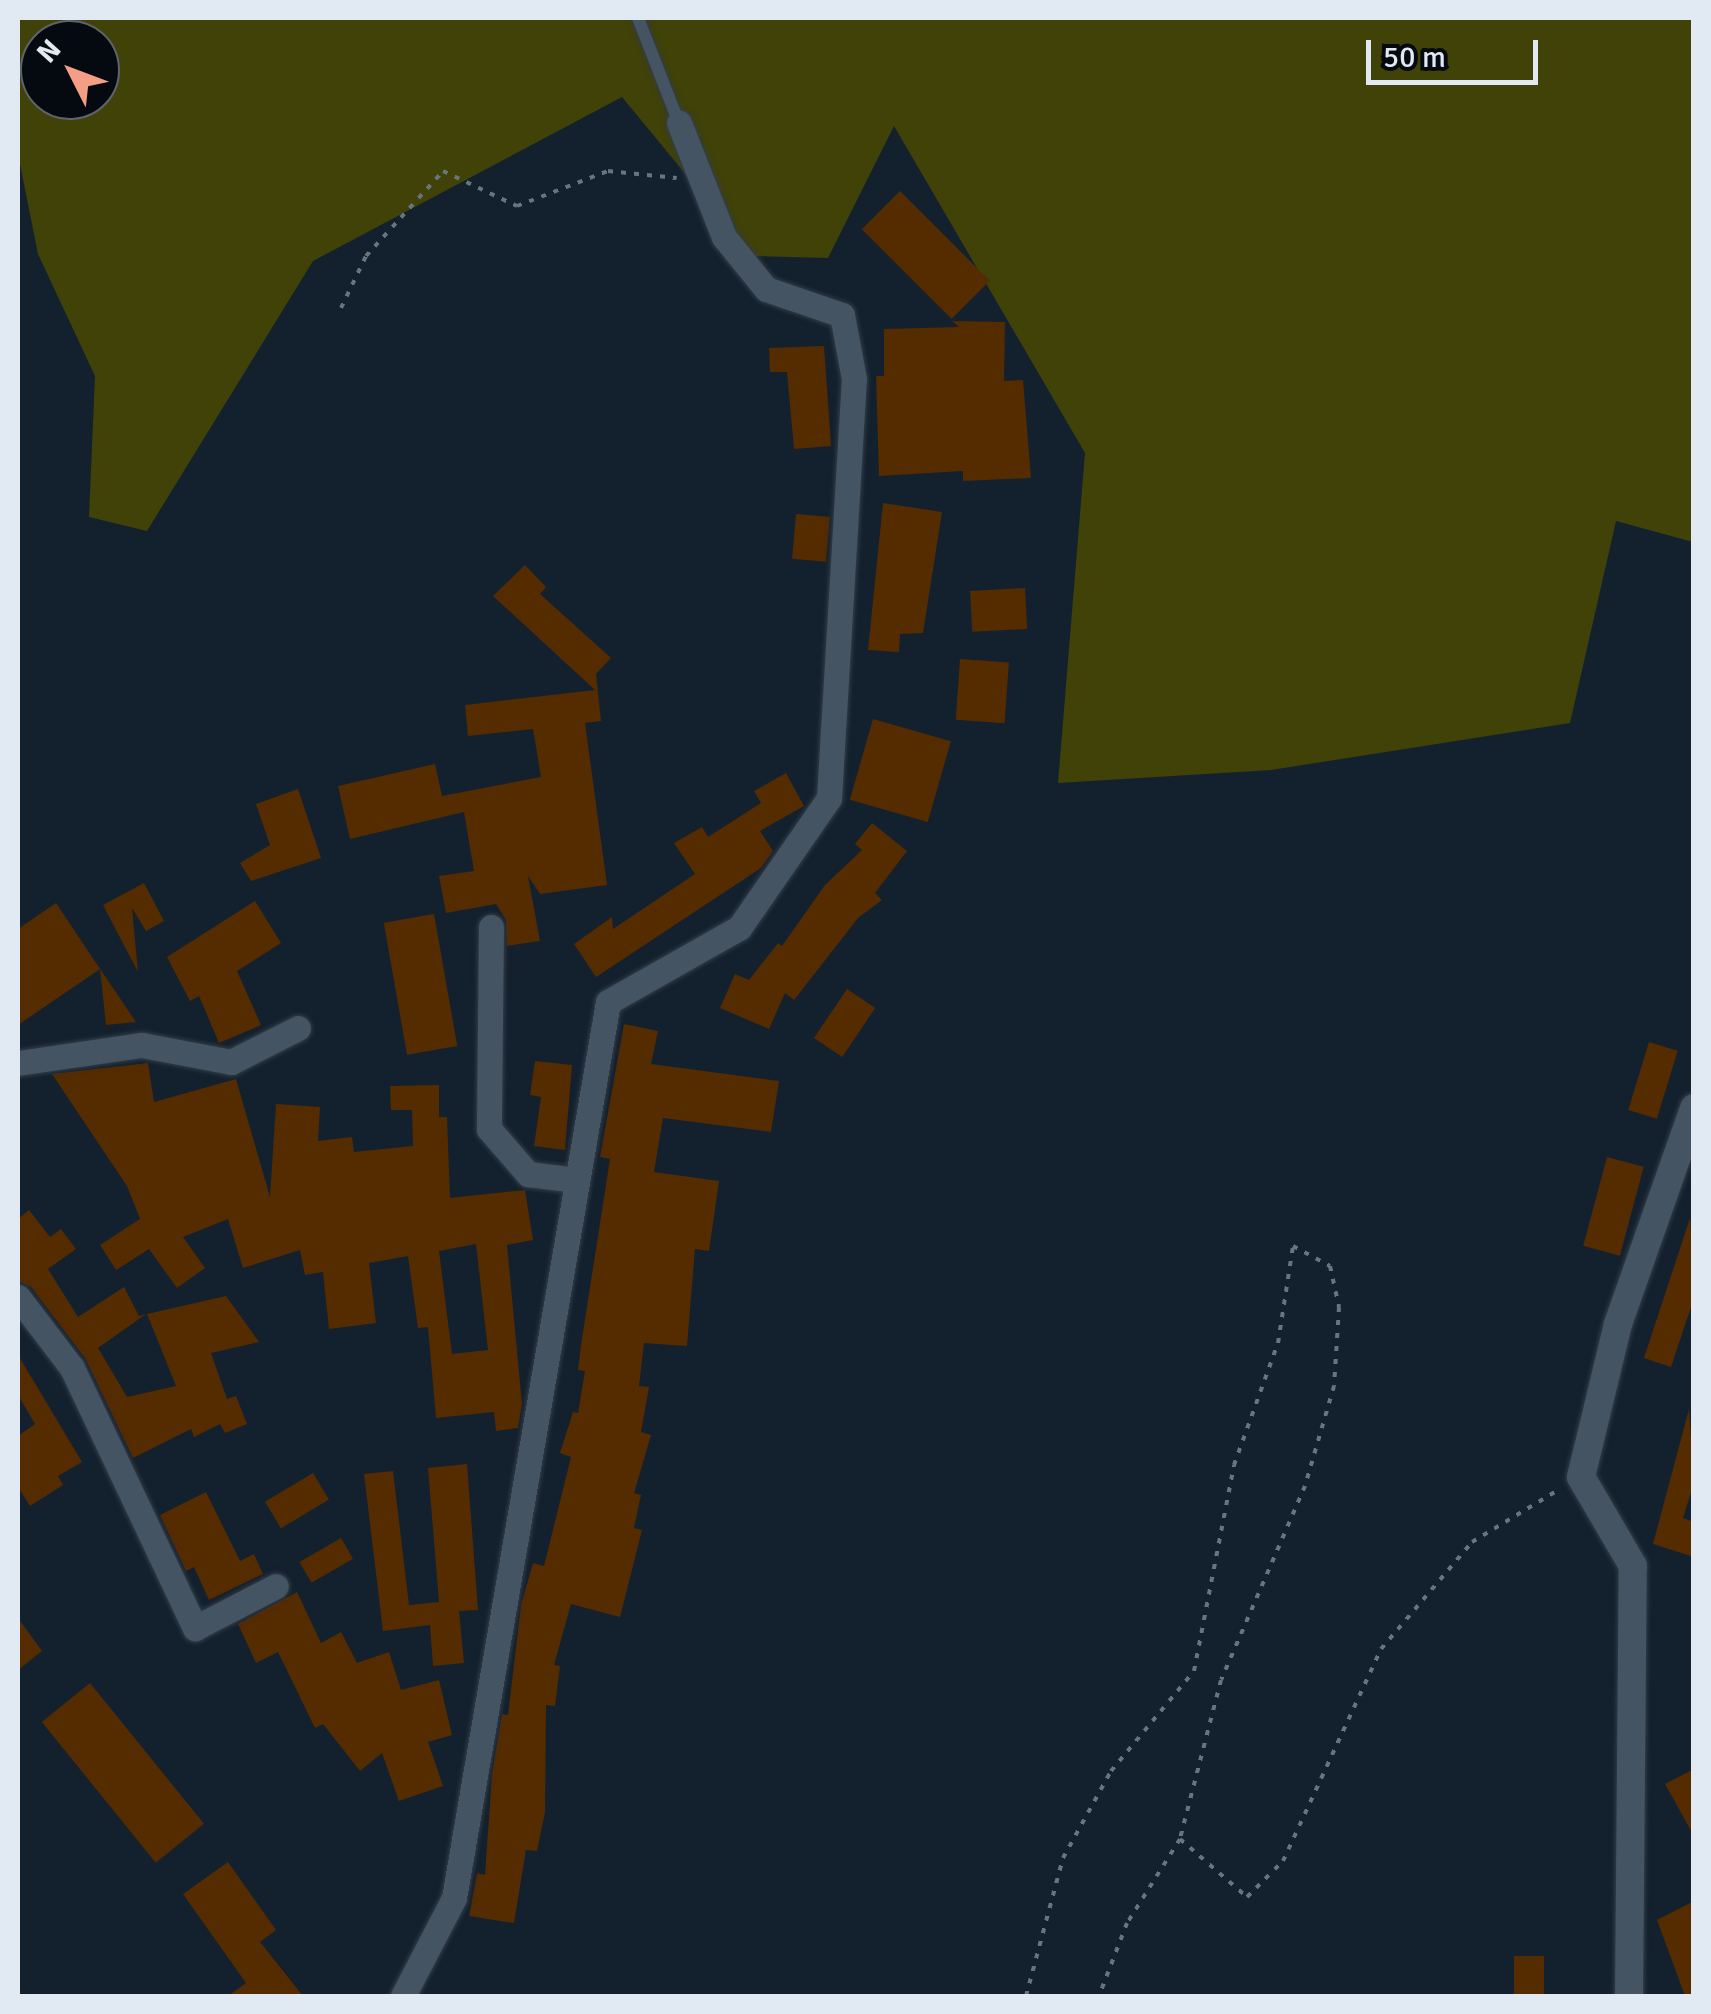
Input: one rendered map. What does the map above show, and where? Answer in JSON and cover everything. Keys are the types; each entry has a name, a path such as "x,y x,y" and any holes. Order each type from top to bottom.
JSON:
{"street":[{"path":"403,1996 454,1898 608,1002 739,928 828,798 854,378 842,315 766,289 724,237 680,123"},
{"path":"490,927 490,1129 528,1174 577,1180"},
{"path":"18,1063 142,1046 231,1062 298,1028"},
{"path":"1629,1996 1633,1566 1582,1477 1618,1324 1694,1108"},
{"path":"18,1297 72,1368 195,1628 276,1586"}],"lane":[{"path":"638,18 680,123"}],"path":[{"path":"341,308 366,256 443,171 517,206 608,170 702,181"},
{"path":"1026,1996 1063,1858 1111,1770 1194,1671 1234,1465 1278,1343 1293,1246 1330,1266 1339,1307 1334,1386 1305,1486 1221,1680 1180,1839 1128,1922 1099,1996"},
{"path":"1180,1839 1248,1897 1283,1862 1381,1649 1472,1542 1582,1477"}],"shaded area":[{"path":"18,18 1693,18 1693,542 1616,521 1570,723 1271,770 1058,783 1085,453 894,126 828,258 753,256 622,97 313,261 147,531 89,517 95,376 38,254 18,154"}],"building":[{"path":"900,191 990,281 952,319 862,229"},
{"path":"952,321 1005,322 1004,381 1023,380 1031,478 963,481 963,471 879,476 876,376 884,376 884,329 959,327"},
{"path":"824,346 831,446 794,449 787,372 770,372 769,348"},
{"path":"883,503 942,512 923,633 900,634 899,652 868,650"},
{"path":"796,514 830,517 826,562 792,559"},
{"path":"525,565 546,587 540,594 611,658 596,674 601,721 585,723 607,885 540,894 528,876 540,941 507,946 506,920 496,904 446,913 439,876 474,871 464,812 350,839 338,786 435,764 442,796 541,777 533,729 468,736 465,705 595,690 493,596"},
{"path":"1025,588 1027,629 972,632 970,591"},
{"path":"960,659 1009,662 1005,723 956,720"},
{"path":"873,719 951,741 928,822 850,800"},
{"path":"786,773 804,806 760,831 773,851 761,868 596,977 574,944 612,917 613,929 695,874 674,843 702,827 708,837 761,803 754,791"},
{"path":"298,789 321,858 251,881 240,863 270,845 256,804"},
{"path":"872,823 907,851 875,893 882,900 858,918 794,1000 785,993 769,1029 720,1008 735,974 749,980 778,943 782,946 825,885 862,850 855,844"},
{"path":"144,883 164,921 146,931 132,908 138,972 103,905"},
{"path":"255,901 281,943 237,971 261,1025 219,1043 199,996 190,1001 167,957"},
{"path":"56,903 136,1022 106,1025 100,969 18,1025 18,929"},
{"path":"434,914 457,1046 407,1055 384,923"},
{"path":"847,989 875,1008 842,1057 814,1038"},
{"path":"624,1024 658,1031 651,1064 779,1081 771,1132 663,1118 654,1172 719,1181 709,1251 695,1249 687,1346 644,1343 639,1386 649,1387 641,1432 651,1435 634,1493 641,1495 634,1528 642,1530 620,1617 571,1604 554,1665 560,1666 555,1706 546,1705 545,1812 537,1851 526,1850 514,1923 469,1916 477,1873 485,1875 492,1774 502,1714 508,1715 521,1605 533,1563 544,1566 571,1457 560,1453 573,1412 578,1413 585,1371 578,1370 610,1159 600,1157"},
{"path":"1649,1042 1678,1051 1657,1119 1628,1110"},
{"path":"535,1061 572,1065 565,1150 534,1146 541,1097 530,1095"},
{"path":"148,1063 154,1102 236,1079 270,1197 276,1104 320,1107 318,1141 352,1137 354,1152 413,1146 412,1110 391,1110 390,1086 439,1085 439,1117 447,1117 450,1198 525,1190 533,1240 507,1245 522,1404 518,1428 496,1431 494,1412 436,1418 428,1327 418,1328 408,1256 369,1263 376,1323 329,1329 323,1272 305,1275 300,1250 243,1268 228,1219 183,1237 205,1268 177,1288 149,1249 116,1270 100,1245 140,1219 127,1186 52,1074","holes":["476,1244 488,1350 452,1354 439,1251"]},
{"path":"1607,1157 1644,1167 1620,1256 1583,1246"},
{"path":"29,1210 50,1237 61,1229 76,1249 48,1269 78,1317 124,1287 139,1316 146,1314 98,1348 127,1397 176,1386 147,1314 226,1296 259,1342 211,1353 227,1399 236,1396 247,1424 225,1433 220,1424 194,1437 191,1429 133,1458 85,1358 31,1287 18,1281 18,1219"},
{"path":"1690,1218 1694,1298 1671,1367 1644,1358"},
{"path":"18,1355 82,1462 58,1476 63,1485 30,1506 18,1487 18,1436 35,1424 18,1395"},
{"path":"1689,1409 1694,1483 1683,1518 1694,1522 1694,1557 1653,1544"},
{"path":"467,1464 478,1610 459,1611 464,1663 433,1666 430,1625 383,1631 364,1474 393,1471 409,1605 439,1602 428,1468"},
{"path":"313,1473 329,1500 281,1528 265,1502"},
{"path":"206,1492 240,1561 254,1554 263,1574 209,1600 194,1567 186,1571 160,1515"},
{"path":"341,1538 353,1559 311,1583 299,1562"},
{"path":"297,1592 321,1643 341,1632 357,1663 389,1652 401,1690 439,1680 452,1735 428,1742 443,1786 399,1801 382,1753 360,1771 323,1724 315,1728 278,1652 256,1663 238,1624"},
{"path":"18,1618 42,1651 18,1670"},
{"path":"90,1683 204,1824 156,1863 42,1722"},
{"path":"1694,1769 1694,1836 1665,1784"},
{"path":"228,1862 276,1930 260,1942 303,1996 228,1996 246,1983 183,1894"},
{"path":"1694,1901 1694,1996 1685,1996 1657,1920"},
{"path":"1514,1956 1544,1956 1544,1996 1514,1996"}]}
